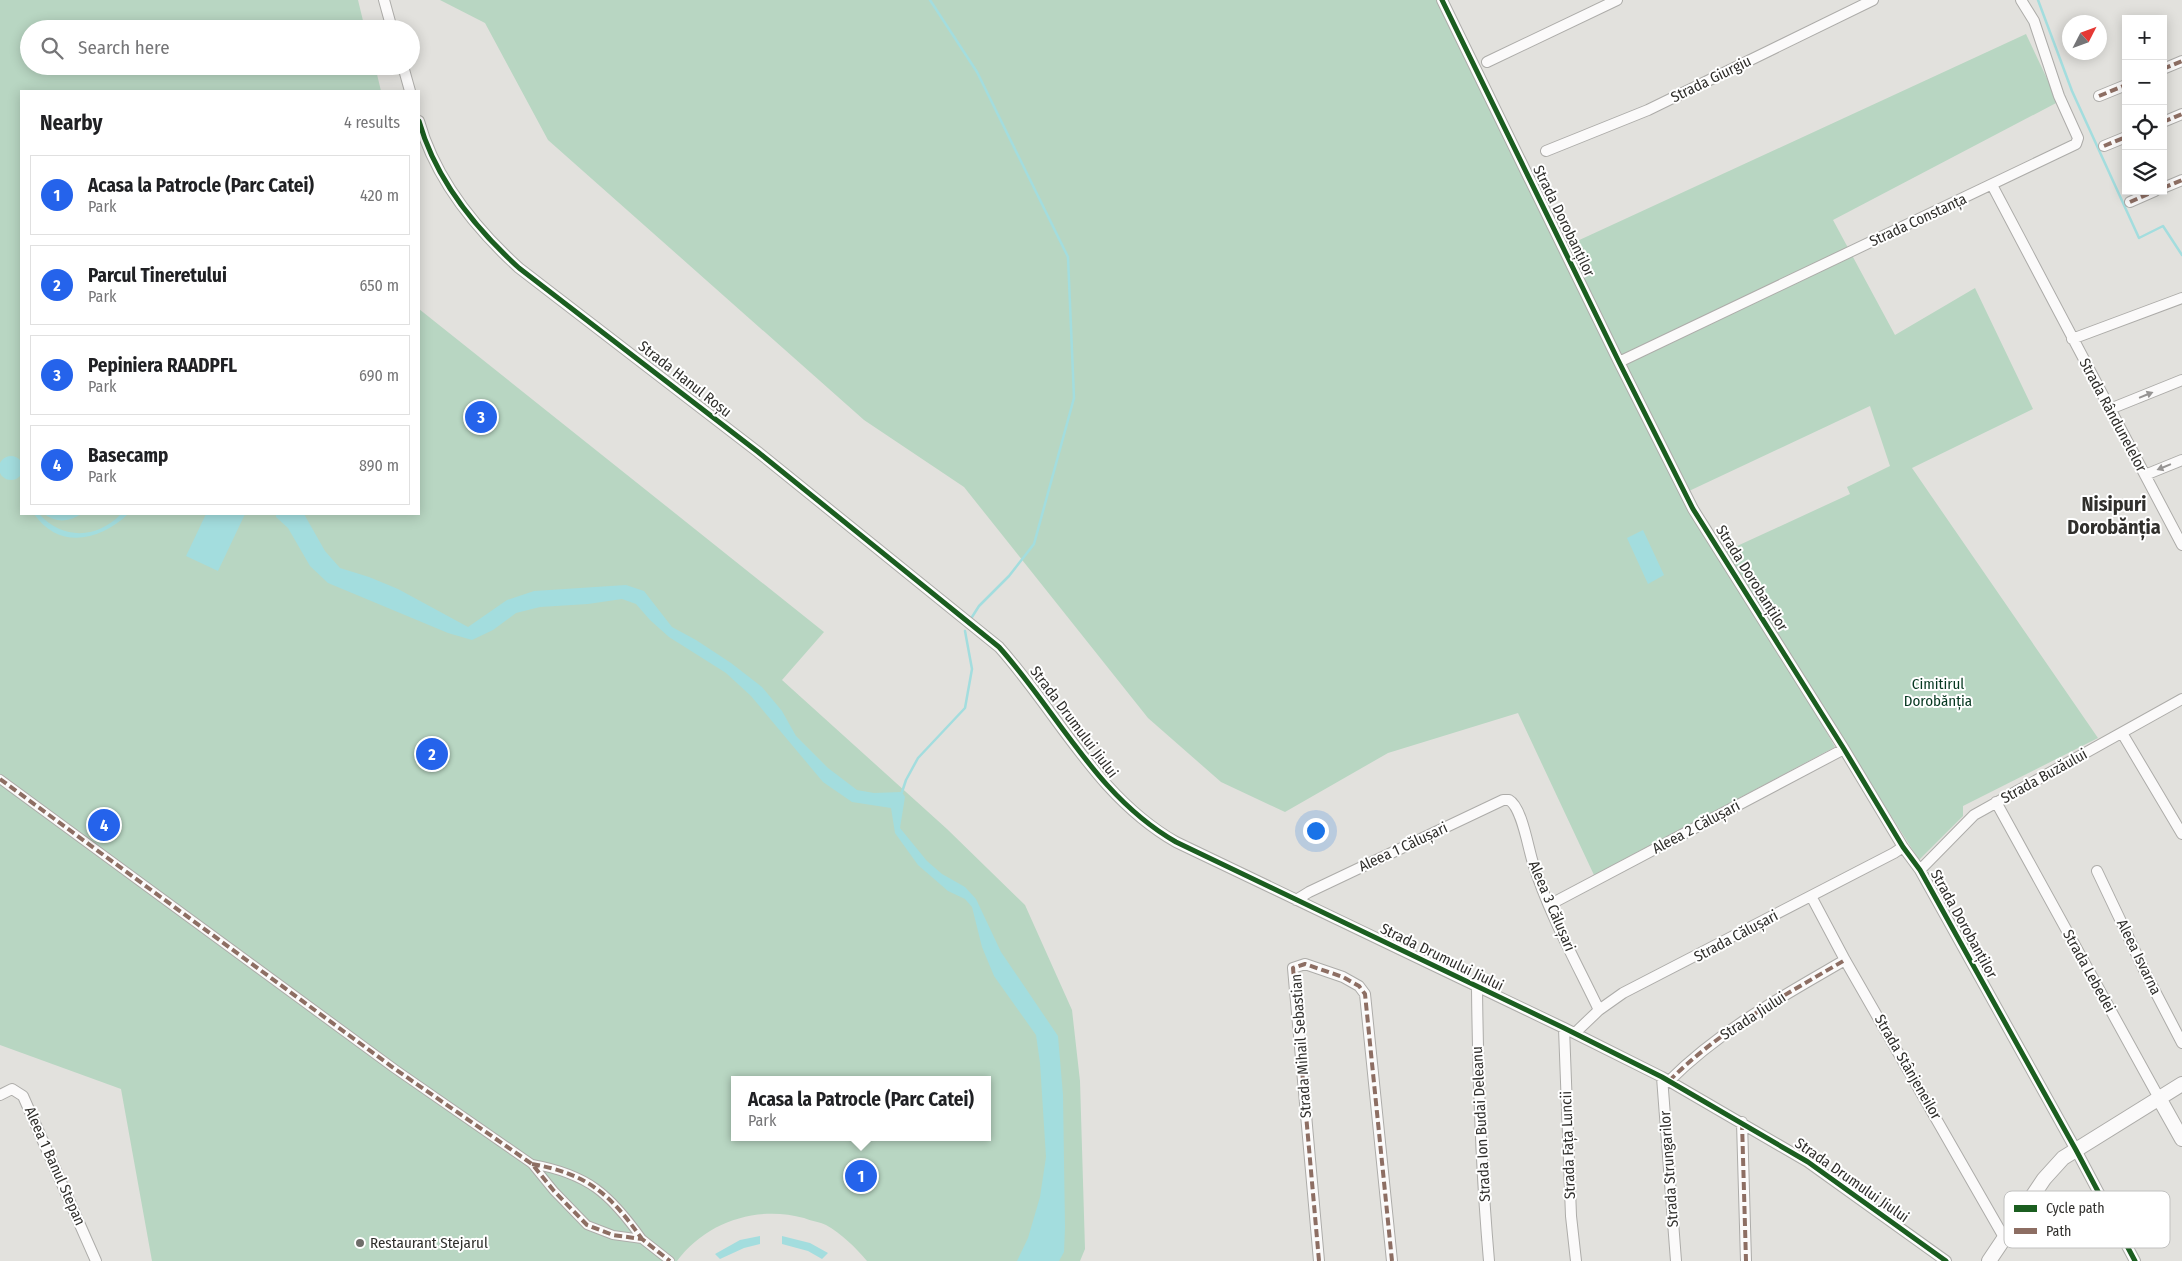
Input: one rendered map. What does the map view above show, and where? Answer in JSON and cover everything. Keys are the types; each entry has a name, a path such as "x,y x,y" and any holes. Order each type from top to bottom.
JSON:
{"street":[{"path":"384,0 390,20"},
{"name":"Strada Dorobanților","path":"1442,0 1619,362 1693,508 1903,847 1920,870 2098,1191"},
{"path":"1487,62 1617,0"},
{"name":"Strada Giurgiu","path":"1546,150 1648,110 1873,0"},
{"name":"Strada Constanța","path":"1619,362 2076,144 2078,138 2059,96 2034,21 2020,0"},
{"path":"2167,67 2182,61"},
{"path":"406,75 410,90"},
{"path":"2099,96 2122,87"},
{"path":"2167,120 2182,114"},
{"name":"Strada Hanul Roșu","path":"420,125 425,143 434,162 466,211 491,242 519,268 758,452 973,627"},
{"path":"2104,146 2122,139"},
{"path":"2167,186 2182,180"},
{"name":"Strada Rândunelelor","path":"1992,185 2182,544"},
{"path":"2130,202 2146,195"},
{"path":"2072,339 2182,298"},
{"path":"2110,409 2182,380"},
{"path":"2145,475 2182,460"},
{"name":"Strada Drumului Jiului","path":"973,627 999,647 1017,667 1110,790 1153,829 1477,988 1575,1033 1665,1080 1742,1122 1808,1162 1946,1261"},
{"name":"Strada Buzăului","path":"1920,870 1974,815 2182,699"},
{"path":"2122,733 2182,834"},
{"name":"Aleea 2 Călușari","path":"1549,905 1844,749"},
{"path":"0,779 395,1068 532,1164 554,1192 587,1225 613,1235 642,1239"},
{"name":"Aleea 1 Călușari","path":"1296,900 1309,892 1503,800 1511,801"},
{"name":"Aleea 3 Călușari","path":"1511,801 1517,807 1534,865 1549,905 1599,1010"},
{"name":"Strada Lebedei","path":"1996,802 2182,1139"},
{"name":"Strada Călușari","path":"1575,1033 1599,1010 1623,993 1903,847"},
{"name":"Aleea Isvarna","path":"2097,871 2145,972 2182,1043"},
{"name":"Strada Stânjeneilor","path":"1811,896 1845,960 2004,1236"},
{"name":"Strada Jiului","path":"1665,1080 1729,1029 1845,960"},
{"name":"Strada Mihail Sebastian","path":"1319,1261 1292,968 1304,964 1343,977 1359,986 1365,994 1392,1261"},
{"name":"Strada Ion Budai Deleanu","path":"1477,988 1478,1080 1489,1261"},
{"name":"Strada Fața Luncii","path":"1564,1028 1571,1216 1576,1261"},
{"name":"Strada Strungarilor","path":"1665,1080 1676,1261"},
{"path":"2036,1191 2063,1158 2182,1084"},
{"name":"Aleea 1 Banul Stepan","path":"0,1096 12,1089 24,1096 96,1261"},
{"path":"1742,1122 1746,1261"},
{"path":"532,1164 567,1173 586,1181 603,1192 621,1210 642,1239 670,1261"},
{"path":"1989,1261 2004,1239"},
{"name":"Strada Dorobanților","path":"2128,1248 2135,1261"}],"green space":[{"path":"0,0 358,0 363,20 20,20 20,75 377,75 381,90 20,90 20,515 420,515 420,310 824,632 782,680 947,829 1025,905 1072,1010 1080,1081 1085,1249 1080,1261 867,1261 848,1241 826,1225 804,1218 768,1214 734,1220 718,1227 702,1236 677,1261 152,1261 121,1089 0,1045"},
{"name":"Cimitirul Dorobănția","path":"440,0 1447,0 1562,248 2026,34 2058,102 1833,220 1895,335 1975,288 2033,409 1912,468 2098,738 1963,806 1963,816 1919,860 1732,565 1835,747 1594,875 1518,713 1388,753 1285,812 1221,782 1148,718 964,487 864,420 548,140 485,23","holes":["1870,406 1890,466 1847,487 1850,494 1724,552 1689,491"]}],"water":[{"path":"6,457 16,457 19,460 20,475 16,479 6,479 0,473 0,463"},
{"path":"35,515 40,515 48,522 69,532 80,533 91,532 112,522 120,515 127,515 105,530 80,538 67,537 55,533"},
{"path":"46,515 79,515 67,520"},
{"path":"206,515 245,515 218,571 186,556"},
{"path":"276,515 305,515 325,551 340,568 398,589 468,627 507,600 534,591 626,585 644,591 672,627 731,663 762,687 782,711 796,736 828,768 857,790 874,793 902,792 905,797 900,828 927,861 942,874 965,887 976,899 1001,952 1058,1036 1063,1095 1065,1227 1064,1252 1059,1261 1017,1261 1028,1238 1040,1197 1046,1157 1040,1063 1036,1035 994,976 982,947 972,907 965,899 948,891 918,865 895,833 891,808 852,802 823,782 751,696 726,673 669,637 636,604 622,599 588,604 540,607 516,613 493,630 472,640 448,633 328,583 310,566 288,528"},
{"path":"1643,530 1664,575 1648,584 1627,538"},
{"path":"760,1236 760,1244 744,1248 720,1259 715,1254 740,1240"},
{"path":"782,1236 810,1243 828,1253 822,1259 808,1251 782,1244"}],"waterway":[{"path":"930,0 977,72 1068,257 1074,398 1034,544 1009,576 979,606 972,617"},
{"path":"2038,0 2072,91 2139,238 2163,226 2182,255"},
{"path":"902,792 918,758 965,708 972,669 965,631"}],"marked path":[{"path":"2167,67 2182,61"},
{"path":"2099,96 2122,87"},
{"path":"2167,120 2182,114"},
{"path":"2104,146 2122,139"},
{"path":"2167,186 2182,180"},
{"path":"2130,202 2146,195"},
{"path":"0,779 395,1069 532,1164 554,1191 587,1225 613,1235 642,1239 670,1261"},
{"path":"1669,1081 1709,1046 1731,1030 1845,960"},
{"path":"1319,1261 1293,968 1305,964 1343,977 1359,986 1365,994 1392,1261"},
{"path":"1742,1122 1746,1261"},
{"path":"532,1164 568,1174 596,1188 619,1210 642,1239"}],"cycle path":[{"path":"1442,0 1693,509 1844,749 1903,847 1920,870 2098,1191"},
{"path":"420,124 435,162 458,201 503,253 519,268 758,452 999,647 1101,778 1123,802 1148,823 1176,842 1662,1077 1808,1162 1946,1261"},
{"path":"2128,1248 2135,1261"}],"place":[{"name":"Pepiniera RAADPFL","path":"481,417"},
{"name":"Parcul Tineretului","path":"432,754"},
{"name":"Basecamp","path":"104,825"},
{"name":"Acasa la Patrocle (Parc Catei)","path":"861,1176"},
{"name":"Restaurant Stejarul","path":"360,1243"}],"district":[{"name":"Nisipuri Dorobănția","path":"2114,516"}]}
